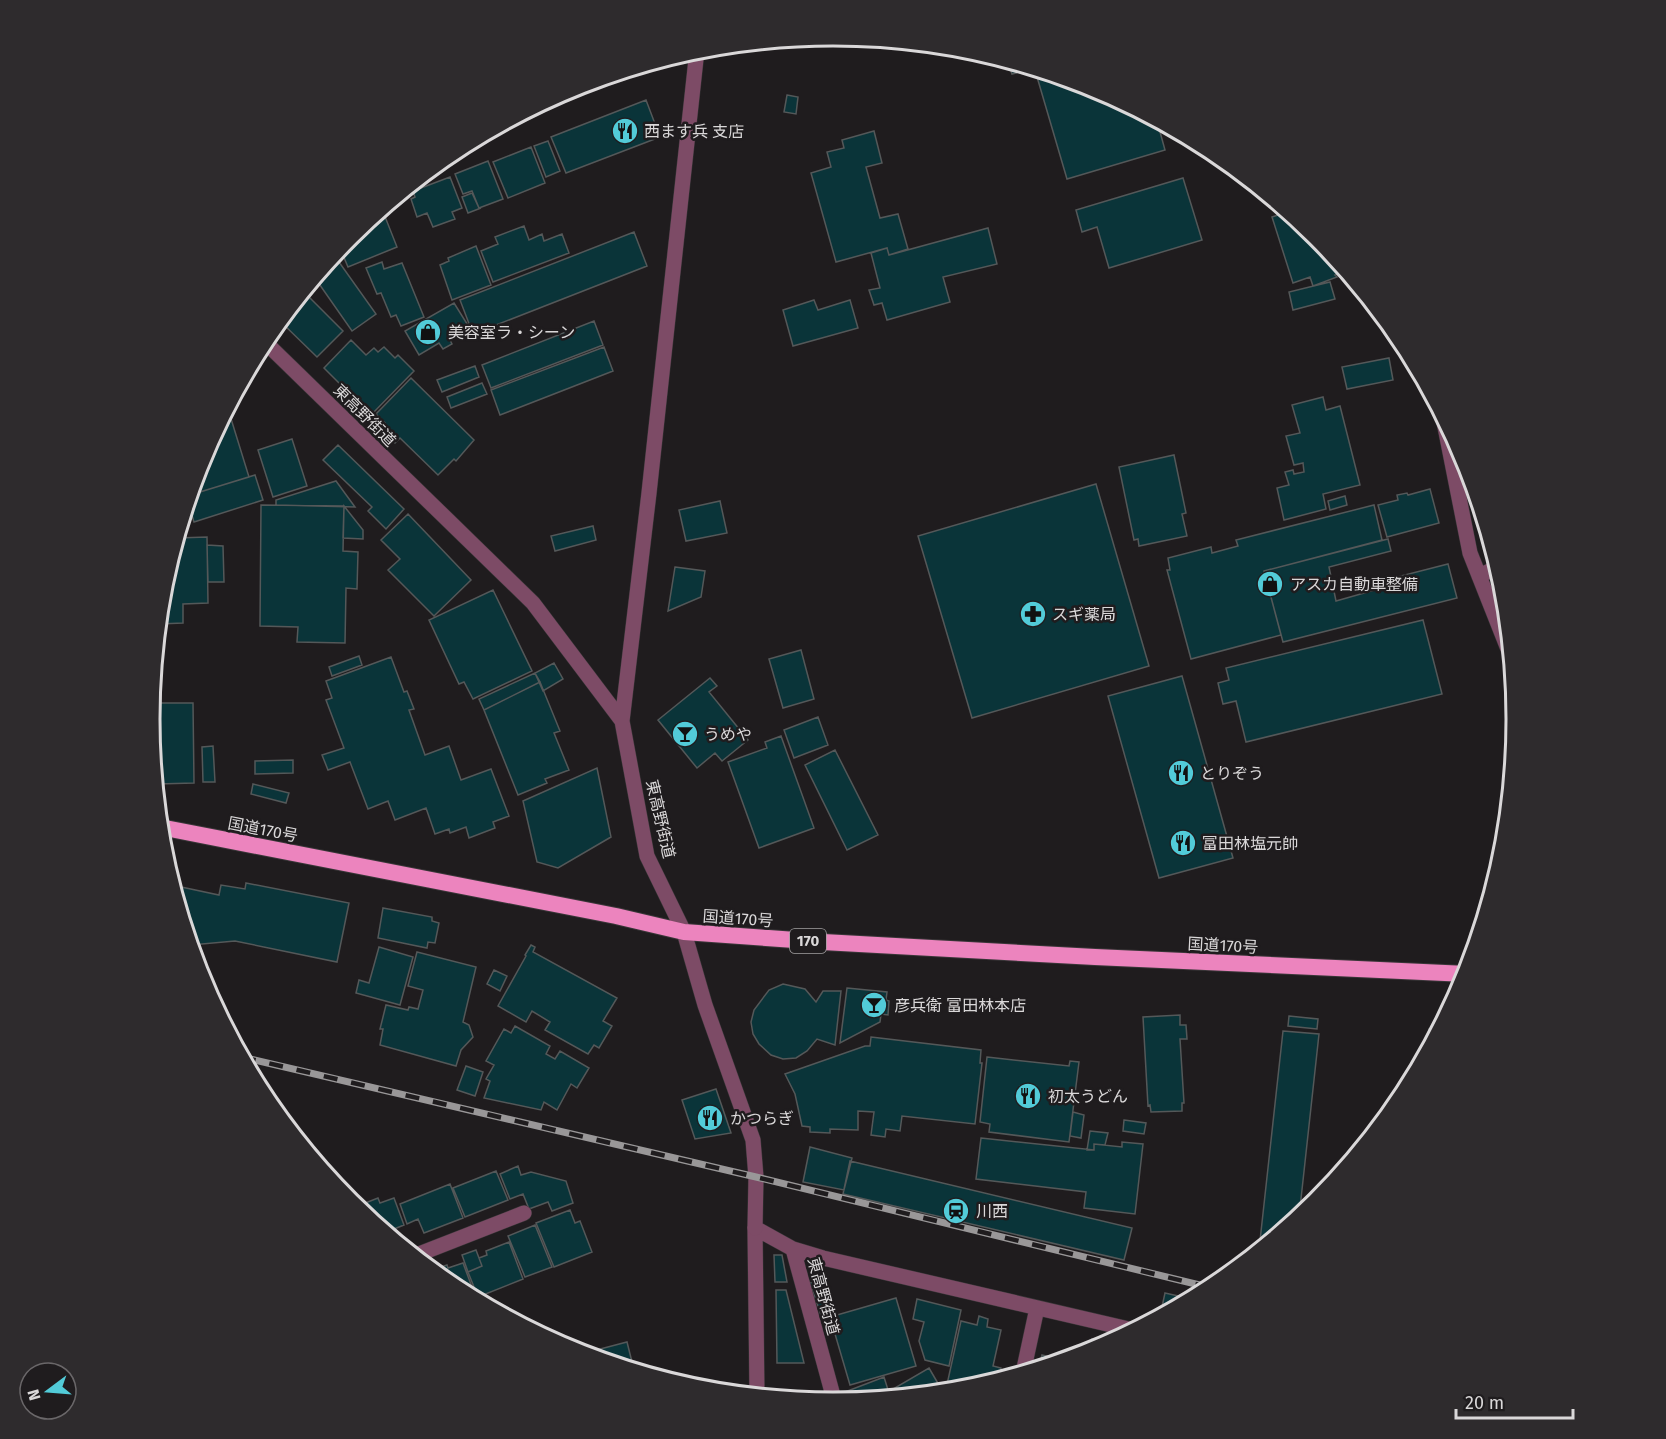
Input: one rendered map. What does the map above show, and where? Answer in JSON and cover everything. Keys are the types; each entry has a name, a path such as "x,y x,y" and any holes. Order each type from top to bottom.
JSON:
{"highway":[{"name":"国道170号","path":"169,829 616,916 684,932 927,948 1456,973"}],"street":[{"path":"622,721 649,493 695,61"},
{"name":"東高野街道","path":"272,348 533,603 622,721 647,856 684,932 705,1005 753,1140 756,1178 755,1228 793,1250 832,1392"},
{"path":"1450,450 1470,553 1499,627"},
{"path":"1479,576 1489,571"},
{"path":"423,1253 524,1213"},
{"path":"755,1228 757,1388"},
{"path":"793,1250 1121,1327"},
{"path":"1025,1364 1037,1308"}],"building":[{"path":"1037,78 1091,98 1160,132 1165,150 1067,179"},
{"path":"787,95 798,97 796,114 784,112"},
{"path":"646,100 660,137 566,173 551,137"},
{"path":"874,131 882,163 866,167 880,218 898,214 908,249 889,255 887,248 836,262 811,173 831,167 827,152 844,148 842,140"},
{"path":"548,141 560,171 546,177 534,146"},
{"path":"531,147 545,183 508,198 493,162"},
{"path":"488,161 503,199 479,208 472,191 463,194 455,174"},
{"path":"450,177 462,208 452,212 455,219 433,227 427,213 417,217 411,199 420,188"},
{"path":"1183,178 1202,240 1109,268 1097,227 1082,232 1076,210"},
{"path":"472,193 481,208 468,213 462,197"},
{"path":"1278,215 1309,244 1337,274 1335,275 1337,277 1313,286 1310,277 1293,283 1272,217"},
{"path":"385,217 397,247 348,267 344,258"},
{"path":"524,226 529,240 542,234 544,241 562,234 569,253 493,282 481,251 498,244 495,237"},
{"path":"988,228 997,264 943,277 950,302 887,320 882,303 874,305 869,290 880,288 871,253 887,248 889,255"},
{"path":"634,232 647,266 473,334 460,300"},
{"path":"476,246 491,285 452,300 440,265 449,261 448,258"},
{"path":"382,262 384,269 402,263 424,317 401,326 396,315 391,317 381,293 377,294 366,268"},
{"path":"339,263 376,314 352,331 320,285"},
{"path":"1330,282 1335,299 1293,310 1289,292"},
{"path":"309,297 343,331 317,357 286,327"},
{"path":"814,300 818,310 850,300 858,328 793,346 783,310"},
{"path":"454,303 469,327 449,338 452,344 443,349 439,343 419,355 405,331"},
{"path":"594,321 603,345 491,388 482,365"},
{"path":"351,340 366,355 374,348 378,352 384,347 395,358 398,355 414,371 371,415 324,368"},
{"path":"604,347 613,371 500,415 491,390"},
{"path":"1389,358 1393,380 1347,389 1342,367"},
{"path":"475,366 479,377 442,392 437,380"},
{"path":"411,378 474,440 456,461 454,459 438,475 400,438 395,443 380,428 385,423 376,414"},
{"path":"482,383 487,394 451,408 447,397"},
{"path":"1323,397 1326,410 1340,406 1360,485 1323,494 1326,509 1284,520 1277,488 1289,485 1285,472 1293,470 1294,474 1304,472 1303,463 1294,465 1286,436 1300,433 1292,405"},
{"path":"231,418 249,477 200,492"},
{"path":"292,439 307,486 273,497 258,450"},
{"path":"338,445 404,509 386,529 368,511 372,507 323,460"},
{"path":"1174,455 1186,513 1182,514 1187,536 1139,546 1138,539 1134,540 1119,467"},
{"path":"255,475 263,500 194,522 192,516 200,492"},
{"path":"336,481 355,507 276,505 276,500"},
{"path":"1096,484 1149,666 972,718 918,536"},
{"path":"1430,489 1439,523 1387,537 1378,505 1398,500 1397,495 1407,493 1408,495"},
{"path":"1345,496 1347,505 1330,510 1328,501"},
{"path":"720,501 727,533 686,541 679,510"},
{"path":"261,505 344,506 343,551 358,552 357,589 346,588 345,643 297,642 298,627 260,626"},
{"path":"1374,505 1382,540 1264,571 1281,635 1191,659 1167,570 1170,570 1168,558 1211,547 1212,553 1238,546 1236,540"},
{"path":"344,506 363,530 363,539 343,538"},
{"path":"408,514 471,580 434,616 388,570 400,559 381,540"},
{"path":"593,526 596,540 555,551 551,536"},
{"path":"207,537 208,603 183,604 183,623 167,624 173,588 185,538"},
{"path":"1388,539 1391,551 1329,567 1336,601 1389,586 1389,579 1448,564 1457,598 1283,642 1264,571"},
{"path":"207,545 223,546 224,582 208,582"},
{"path":"675,567 705,571 701,597 668,611"},
{"path":"493,590 532,671 473,699 464,682 459,684 429,620"},
{"path":"1423,620 1442,694 1246,742 1236,701 1223,704 1218,683 1229,680 1226,668"},
{"path":"801,650 814,699 783,708 769,659"},
{"path":"359,656 362,665 332,676 329,667"},
{"path":"391,657 404,692 407,691 414,709 409,710 425,755 449,746 461,780 491,769 509,816 493,822 495,828 469,838 466,827 450,833 449,829 435,834 426,808 395,820 388,801 368,809 350,762 328,770 322,755 344,748 326,700 332,698 326,681"},
{"path":"554,663 563,679 543,691 535,673"},
{"path":"535,673 540,682 484,710 479,699"},
{"path":"1182,676 1233,858 1159,878 1108,696"},
{"path":"710,678 717,686 709,692 748,740 722,761 715,753 697,768 658,720"},
{"path":"540,682 560,731 554,733 569,770 545,779 547,783 518,795 484,710"},
{"path":"160,703 193,703 194,783 163,784"},
{"path":"818,717 828,745 794,758 784,730"},
{"path":"781,736 814,828 759,848 728,762 767,748 765,742"},
{"path":"213,746 215,782 203,782 202,747"},
{"path":"835,750 878,835 847,850 805,765"},
{"path":"293,760 293,773 255,774 255,761"},
{"path":"597,768 611,837 558,868 537,862 523,801"},
{"path":"253,784 289,793 286,803 251,794"},
{"path":"246,883 349,903 337,962 235,941 199,944 181,887 219,895 221,885 245,889"},
{"path":"383,908 432,917 432,921 439,923 435,943 428,942 427,948 378,938"},
{"path":"531,945 535,947 533,952 617,998 603,1021 612,1026 599,1048 594,1045 588,1054 545,1030 550,1022 532,1011 526,1022 498,1006"},
{"path":"379,947 413,957 400,1005 356,993 359,980 369,983"},
{"path":"417,952 476,967 463,1022 469,1025 473,1037 461,1050 456,1066 380,1045 383,1029 380,1029 386,1005 408,1010 409,1007 418,1009 423,990 408,986"},
{"path":"494,970 507,976 500,991 487,984"},
{"path":"783,984 805,989 816,1002 823,991 841,991 835,1045 817,1039 807,1051 796,1058 783,1059 771,1055 759,1044 753,1034 751,1022 754,1010 769,990"},
{"path":"847,988 887,992 888,1015 881,1014 880,1022 840,1043"},
{"path":"1180,1015 1180,1025 1186,1025 1187,1039 1180,1039 1184,1103 1182,1103 1182,1111 1151,1112 1150,1105 1148,1106 1143,1017"},
{"path":"1289,1016 1318,1019 1317,1029 1288,1026"},
{"path":"515,1026 550,1046 546,1054 555,1059 560,1051 589,1068 577,1088 571,1084 557,1110 544,1102 541,1110 484,1098 490,1081 486,1079 494,1065 486,1061 504,1029 511,1033"},
{"path":"1283,1031 1319,1034 1301,1203 1260,1239"},
{"path":"871,1037 981,1050 980,1063 982,1063 975,1124 902,1116 900,1131 886,1129 885,1137 871,1135 874,1112 858,1111 858,1130 830,1129 830,1133 810,1132 810,1127 802,1126 795,1094 785,1074 870,1046"},
{"path":"987,1057 1069,1066 1070,1061 1079,1062 1069,1142 989,1132 990,1124 980,1122"},
{"path":"466,1066 483,1072 475,1096 457,1090"},
{"path":"716,1089 731,1133 695,1139 682,1100"},
{"path":"1073,1112 1084,1115 1081,1138 1070,1136"},
{"path":"1124,1120 1146,1123 1144,1134 1123,1131"},
{"path":"1090,1131 1108,1133 1105,1145 1094,1144 1094,1150 1087,1150"},
{"path":"981,1138 1094,1150 1094,1144 1122,1147 1122,1142 1143,1144 1135,1214 1084,1208 1086,1192 976,1179"},
{"path":"810,1147 852,1158 844,1190 803,1182"},
{"path":"850,1161 1132,1228 1124,1260 843,1194"},
{"path":"518,1166 521,1175 531,1172 566,1181 573,1203 552,1211 548,1202 529,1209 523,1194 510,1199 500,1174"},
{"path":"496,1171 508,1200 465,1217 453,1188"},
{"path":"450,1184 463,1218 424,1233 418,1219 407,1224 400,1204"},
{"path":"378,1198 380,1203 394,1198 404,1225 394,1229 365,1203"},
{"path":"570,1210 575,1223 580,1221 592,1252 554,1267 536,1223"},
{"path":"535,1225 552,1267 525,1277 508,1236"},
{"path":"509,1242 523,1279 484,1295 475,1289 468,1272 482,1266 479,1258 487,1255 486,1251"},
{"path":"476,1250 482,1266 468,1272 462,1255"},
{"path":"774,1255 782,1255 787,1282 775,1282"},
{"path":"463,1263 472,1287 442,1267 447,1265 448,1268"},
{"path":"822,1279 832,1311 821,1315 810,1283"},
{"path":"776,1290 786,1290 804,1363 777,1363"},
{"path":"1165,1293 1179,1296 1170,1302 1162,1306"},
{"path":"896,1298 916,1366 850,1385 830,1317"},
{"path":"917,1299 961,1310 949,1366 925,1360 919,1341 924,1322 913,1319"},
{"path":"979,1316 988,1319 987,1327 1001,1330 993,1366 1001,1368 1000,1372 947,1383 961,1321 977,1325"},
{"path":"627,1342 632,1362 617,1357 598,1350"},
{"path":"929,1368 938,1384 921,1387 893,1389"},
{"path":"884,1377 888,1390 877,1391 846,1392"}],"railway":[{"path":"252,1059 756,1177 1198,1285"}],"place":[{"name":"西ます兵 支店","path":"625,131"},
{"name":"美容室ラ・シーン","path":"428,332"},
{"name":"アスカ自動車整備","path":"1270,584"},
{"name":"スギ薬局","path":"1033,614"},
{"name":"うめや","path":"685,734"},
{"name":"とりぞう","path":"1181,773"},
{"name":"富田林塩元帥","path":"1183,843"},
{"name":"彦兵衛 富田林本店","path":"874,1005"},
{"name":"初太うどん","path":"1028,1096"},
{"name":"かつらぎ","path":"710,1118"},
{"name":"川西","path":"956,1211"}]}
